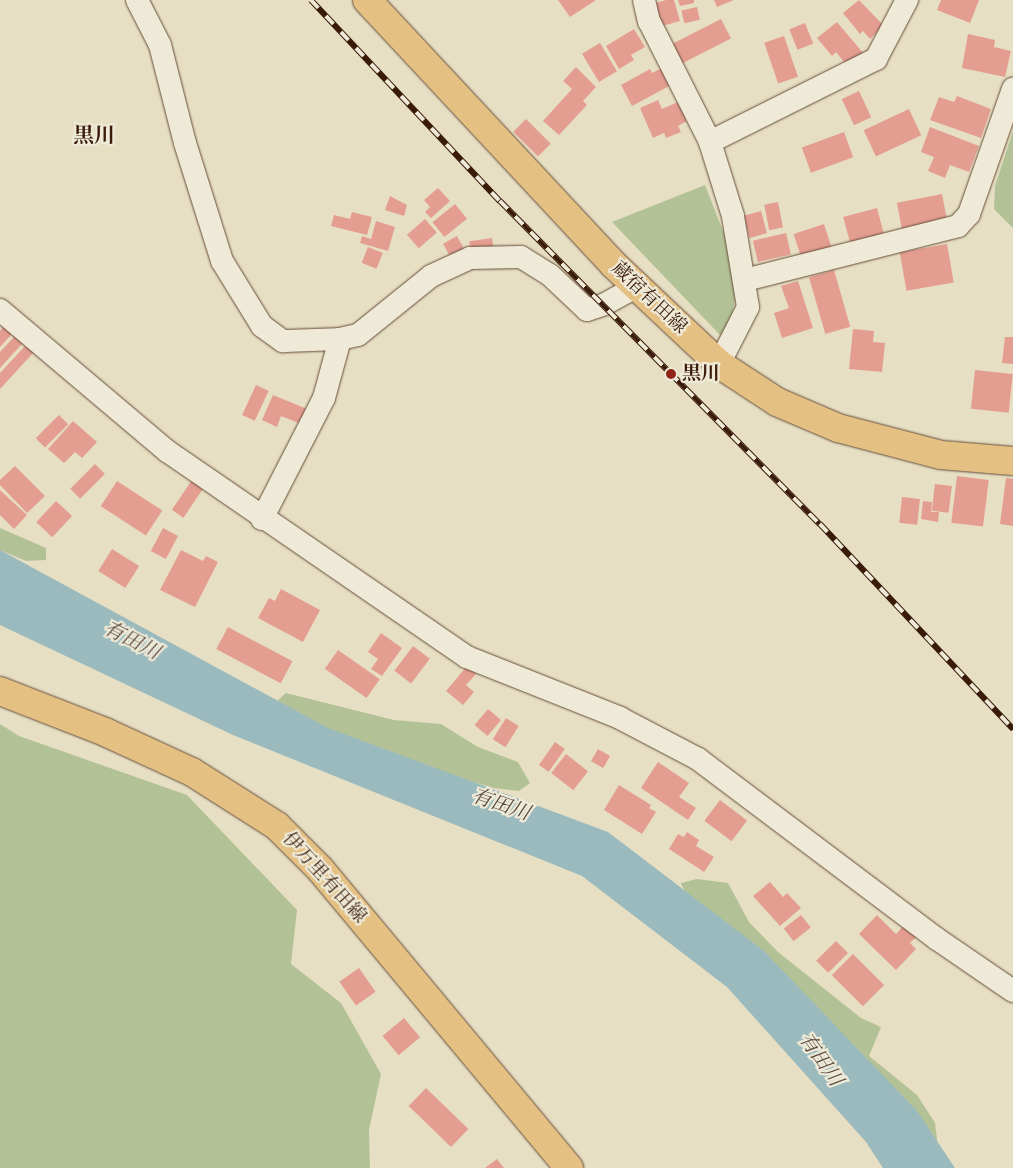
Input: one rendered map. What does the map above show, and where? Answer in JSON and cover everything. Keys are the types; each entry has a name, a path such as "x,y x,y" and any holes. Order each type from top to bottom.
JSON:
{"main road":[{"name":"蔵宿有田線","path":"367,0 637,286 719,364 777,402 838,428 941,455 1013,462"},
{"name":"伊万里有田線","path":"0,691 192,772 276,826 320,869 569,1168"}],"street":[{"path":"138,0 160,45 185,143 222,261 262,326 283,341 340,339 358,335 431,276 470,258 521,257 550,275 587,310 605,304 637,286"},
{"path":"644,0 649,21 710,142 733,216 748,307 719,364"},
{"path":"710,142 876,59 907,0"},
{"path":"745,280 958,226 969,214 1013,89"},
{"path":"0,310 167,451 262,519 467,657 620,718 698,759 937,939 1013,991"},
{"path":"262,519 324,398 340,339"}],"green space":[{"path":"1013,131 1013,228 994,209 995,186"},
{"path":"705,185 730,249 736,293 732,316 721,336 612,222"},
{"path":"0,528 46,548 46,560 26,561 0,550"},
{"path":"286,693 394,720 441,724 478,747 518,762 530,783 519,791 494,788 384,757 275,703"},
{"path":"0,724 19,736 187,795 297,910 291,964 341,1003 381,1074 369,1130 370,1168 0,1168"},
{"path":"697,879 728,883 749,922 778,952 861,1018 881,1027 869,1056 917,1095 935,1123 940,1162 691,906 681,883"}],"water":[{"name":"有田川","path":"0,550 328,728 608,832 764,951 917,1111 955,1168 883,1168 866,1142 727,987 582,876 233,735 0,625"}],"building":[{"path":"558,0 596,0 570,17"},
{"path":"674,0 680,21 662,26 656,3"},
{"path":"678,0 694,0 694,3 680,6"},
{"path":"714,0 734,0 717,7"},
{"path":"859,0 884,26 870,39 863,31 860,34 843,13"},
{"path":"941,0 979,0 970,23 937,10"},
{"path":"697,7 700,20 684,23 681,11"},
{"path":"721,19 731,39 682,64 672,44"},
{"path":"837,22 864,54 848,67 836,52 832,56 817,38"},
{"path":"805,23 813,43 797,50 789,29"},
{"path":"634,29 645,47 631,55 634,60 619,69 606,46"},
{"path":"968,34 995,40 994,47 1011,51 1005,77 962,68"},
{"path":"784,36 798,77 778,83 764,43"},
{"path":"600,43 617,71 599,82 582,54"},
{"path":"576,67 596,87 583,101 587,105 559,135 543,121 572,89 563,81"},
{"path":"662,68 671,85 632,106 621,85 650,69 652,73"},
{"path":"859,91 871,117 854,125 842,99"},
{"path":"957,96 991,109 981,138 930,120 939,97 954,102"},
{"path":"658,100 662,109 678,102 687,121 678,126 681,132 666,138 664,133 653,138 640,108"},
{"path":"909,109 921,135 876,156 864,130"},
{"path":"526,119 551,144 538,156 513,132"},
{"path":"930,127 979,146 969,172 950,165 945,178 928,171 934,157 921,152"},
{"path":"844,132 853,157 811,173 802,147"},
{"path":"438,188 450,201 431,218 425,212 430,207 424,200"},
{"path":"942,194 947,220 902,228 897,203"},
{"path":"390,196 407,205 404,216 385,210"},
{"path":"778,202 783,228 769,230 764,205"},
{"path":"455,204 467,219 444,237 432,222"},
{"path":"877,208 884,235 850,244 843,217"},
{"path":"761,211 767,233 750,238 744,216"},
{"path":"352,212 372,217 367,235 331,226 334,215 350,219"},
{"path":"425,219 437,233 419,248 407,235"},
{"path":"376,221 395,227 388,251 360,243 362,236 371,239"},
{"path":"824,224 832,249 802,259 794,234"},
{"path":"786,233 791,254 758,262 753,241"},
{"path":"457,236 467,254 453,262 443,244"},
{"path":"492,238 494,252 471,255 469,241"},
{"path":"947,244 954,282 907,291 900,252"},
{"path":"368,247 383,253 376,269 362,263"},
{"path":"834,270 850,327 825,334 809,277"},
{"path":"798,281 813,328 782,338 774,313 789,308 781,286"},
{"path":"4,326 12,334 0,347 0,331"},
{"path":"853,329 874,331 873,342 885,343 882,372 849,369"},
{"path":"15,336 23,343 0,368 0,352"},
{"path":"1005,337 1013,337 1013,364 1002,363"},
{"path":"26,345 34,352 0,389 0,373"},
{"path":"975,370 1013,374 1009,413 971,409"},
{"path":"256,385 269,391 255,421 242,415"},
{"path":"273,395 312,411 306,426 281,416 277,427 262,420"},
{"path":"59,415 68,424 45,448 36,438"},
{"path":"73,421 97,442 82,458 75,452 64,463 48,449"},
{"path":"95,464 105,474 80,499 70,489"},
{"path":"15,466 45,496 27,513 0,485 0,480"},
{"path":"957,476 989,480 983,527 951,523"},
{"path":"1006,478 1013,479 1013,526 1000,524"},
{"path":"192,480 204,488 183,518 172,510"},
{"path":"117,481 162,510 146,536 101,506"},
{"path":"935,484 952,486 949,513 932,511"},
{"path":"0,490 27,515 14,529 0,515"},
{"path":"902,497 920,499 917,525 899,523"},
{"path":"56,501 72,516 52,537 36,522"},
{"path":"923,501 932,502 931,512 939,512 938,522 921,519"},
{"path":"163,528 178,536 166,559 151,551"},
{"path":"112,549 139,566 125,588 98,571"},
{"path":"181,550 203,561 206,556 218,562 195,607 160,590"},
{"path":"281,589 320,610 303,642 258,618 269,598 275,601"},
{"path":"228,627 292,661 281,683 216,649"},
{"path":"381,633 402,648 382,676 371,669 378,659 368,652"},
{"path":"413,646 430,659 411,683 394,671"},
{"path":"338,650 380,679 367,698 325,669"},
{"path":"467,666 476,674 466,685 474,692 463,705 446,691"},
{"path":"488,709 501,720 488,736 475,725"},
{"path":"506,718 519,726 505,747 493,739"},
{"path":"555,742 565,749 549,772 539,765"},
{"path":"598,749 610,756 603,768 591,761"},
{"path":"566,754 588,771 573,790 551,773"},
{"path":"658,762 689,783 679,797 696,808 688,820 641,788"},
{"path":"619,785 651,805 649,808 656,812 642,834 604,810"},
{"path":"720,800 747,820 732,841 704,821"},
{"path":"687,832 699,840 696,846 714,857 704,872 669,849 678,834 684,837"},
{"path":"770,882 783,897 787,893 801,908 780,926 753,896"},
{"path":"801,915 811,928 794,941 784,929"},
{"path":"877,915 896,934 906,923 918,935 910,943 916,949 896,970 859,934"},
{"path":"836,941 848,953 828,973 816,961"},
{"path":"853,954 884,985 863,1006 832,975"},
{"path":"359,968 376,992 356,1006 339,982"},
{"path":"404,1018 420,1037 399,1055 383,1036"},
{"path":"426,1088 468,1129 451,1147 409,1106"},
{"path":"497,1159 504,1168 485,1168"}],"railway":[{"path":"311,0 500,201 820,524 1013,729"}],"place":[{"name":"黒川","path":"671,374"}],"district":[{"name":"黒川","path":"94,135"}]}
